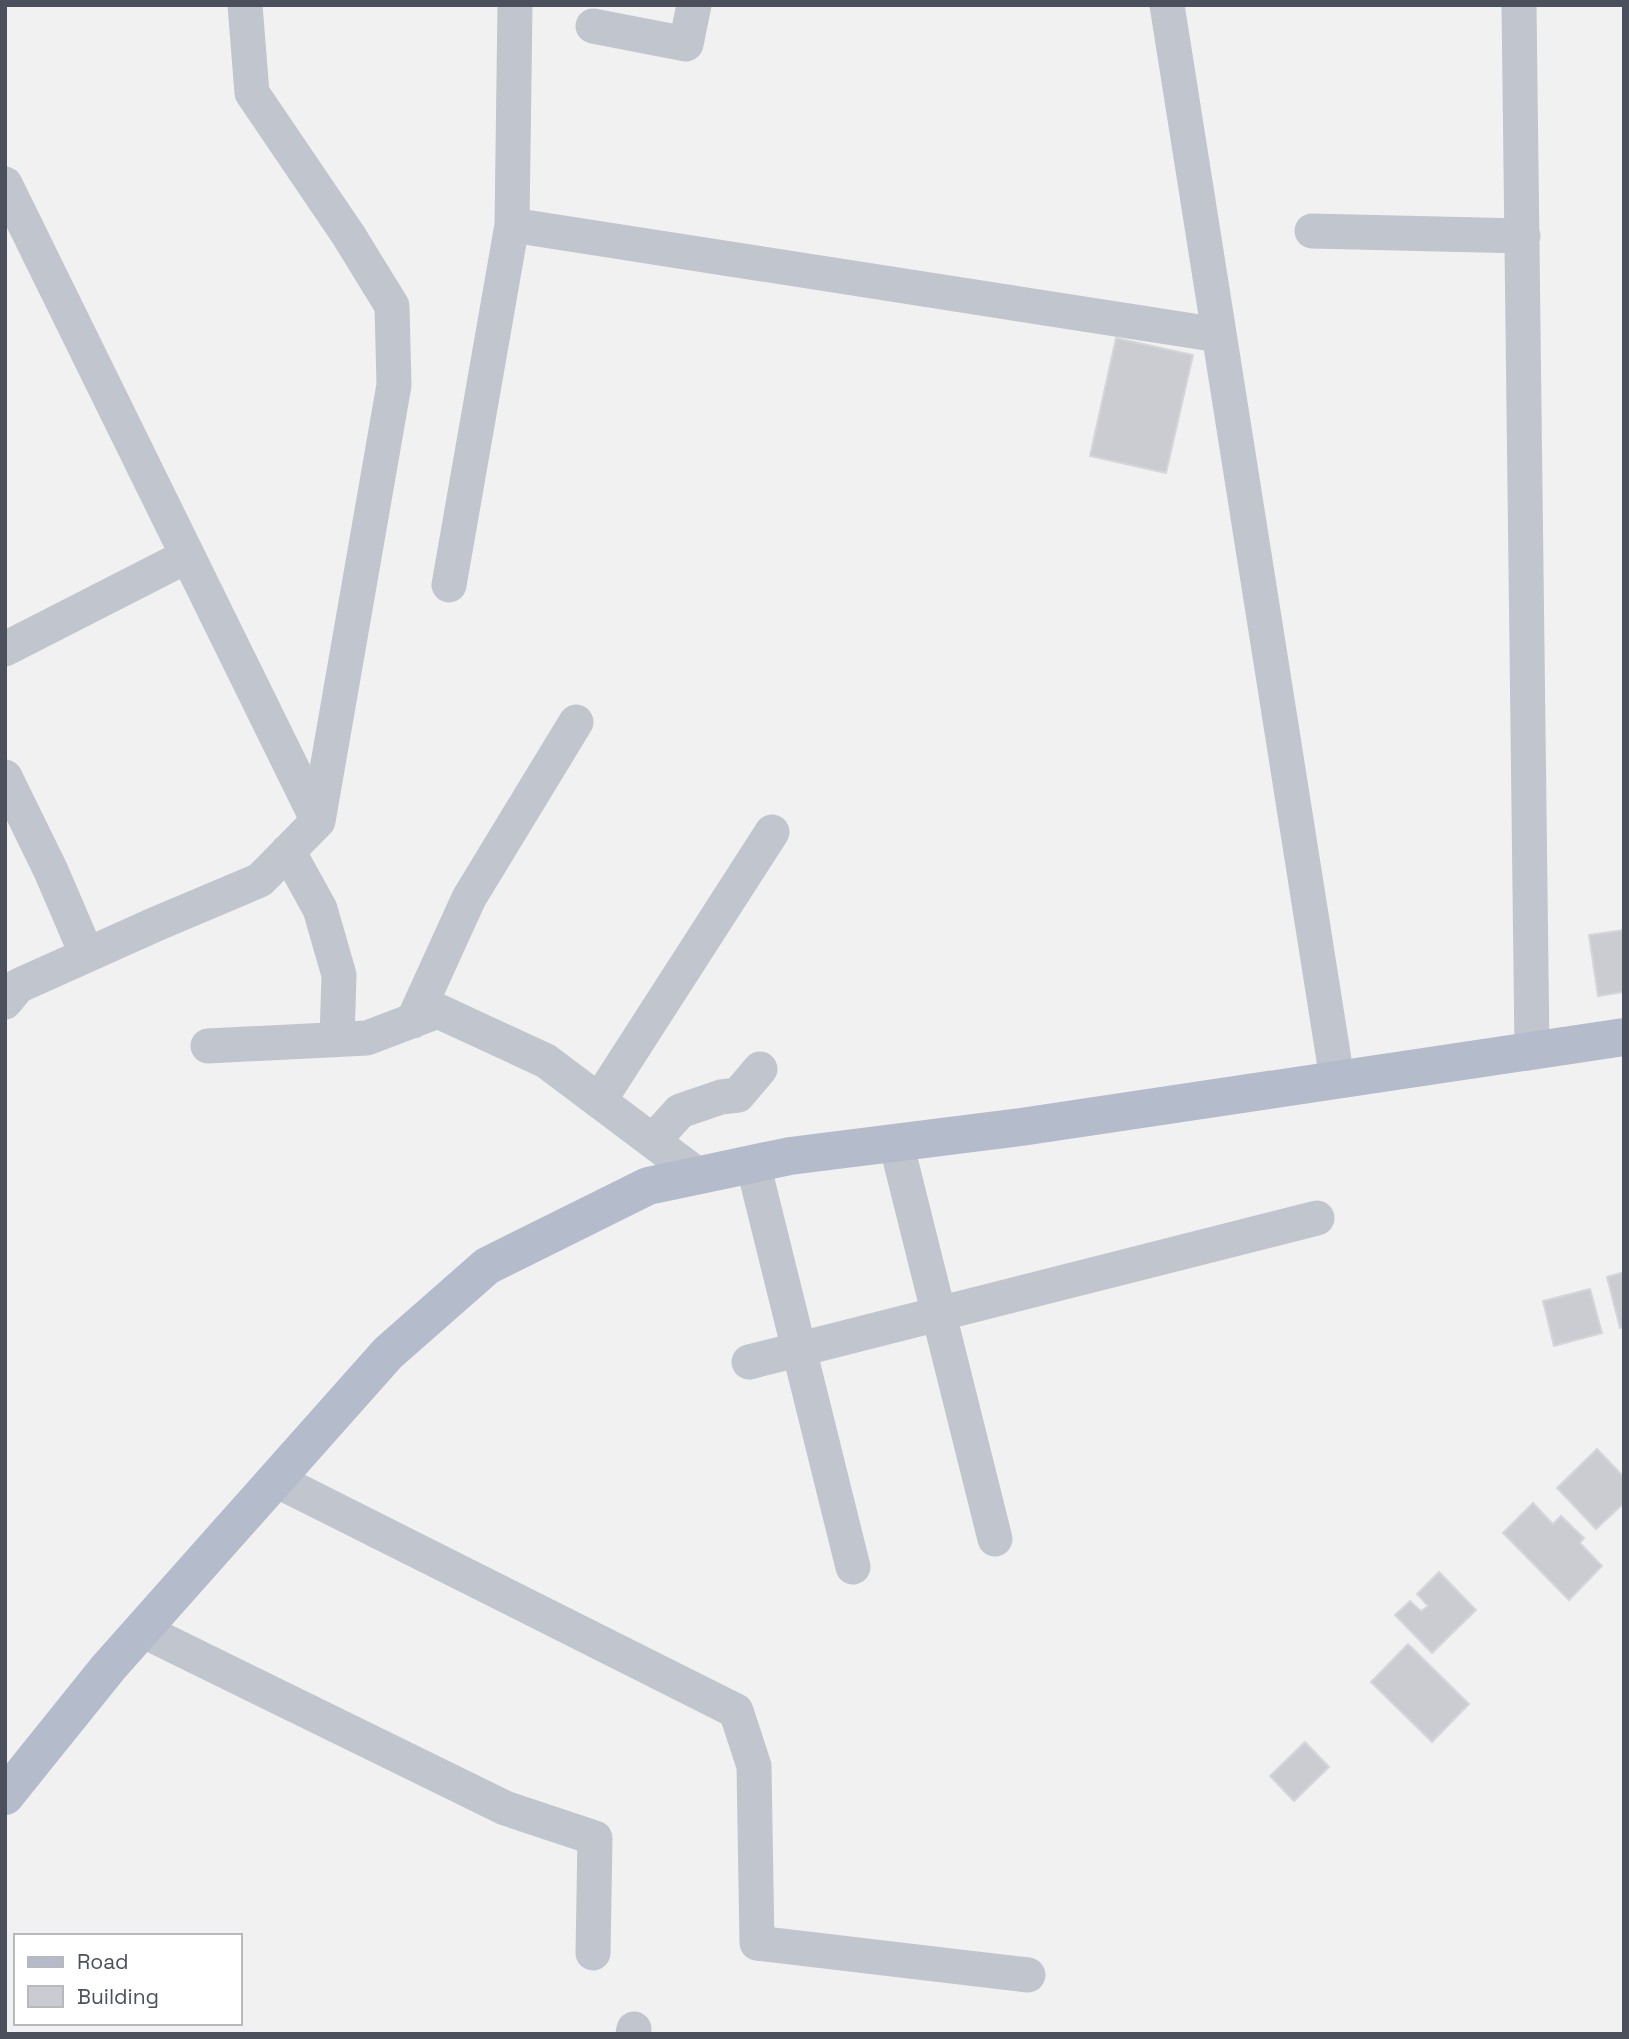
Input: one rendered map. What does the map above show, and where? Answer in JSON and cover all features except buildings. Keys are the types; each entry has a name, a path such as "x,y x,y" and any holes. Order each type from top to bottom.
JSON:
{"main road":[{"path":"5,1796 108,1668 388,1353 486,1266 648,1186 790,1156 1021,1127 1624,1037"}],"street":[{"path":"5,1002 18,986 260,880 317,821 394,385 392,306 349,236 251,93 245,5"},
{"path":"449,584 512,225 515,5"},
{"path":"593,26 686,44 694,5"},
{"path":"1167,5 1337,1079"},
{"path":"1519,5 1532,1051"},
{"path":"5,184 317,821"},
{"path":"512,225 1219,335"},
{"path":"1312,231 1523,236"},
{"path":"5,649 187,556"},
{"path":"413,1021 469,898 576,722"},
{"path":"5,777 51,871 87,955"},
{"path":"599,1101 772,832"},
{"path":"288,851 320,909 339,975 337,1040"},
{"path":"208,1046 367,1038 438,1011 546,1061 699,1176"},
{"path":"653,1141 680,1111 721,1097 738,1095 760,1069"},
{"path":"896,1143 995,1539"},
{"path":"753,1164 853,1567"},
{"path":"749,1362 1317,1218"},
{"path":"276,1479 736,1712 754,1766 757,1944 1028,1975"},
{"path":"142,1630 505,1808 595,1838 593,1953"}]}
